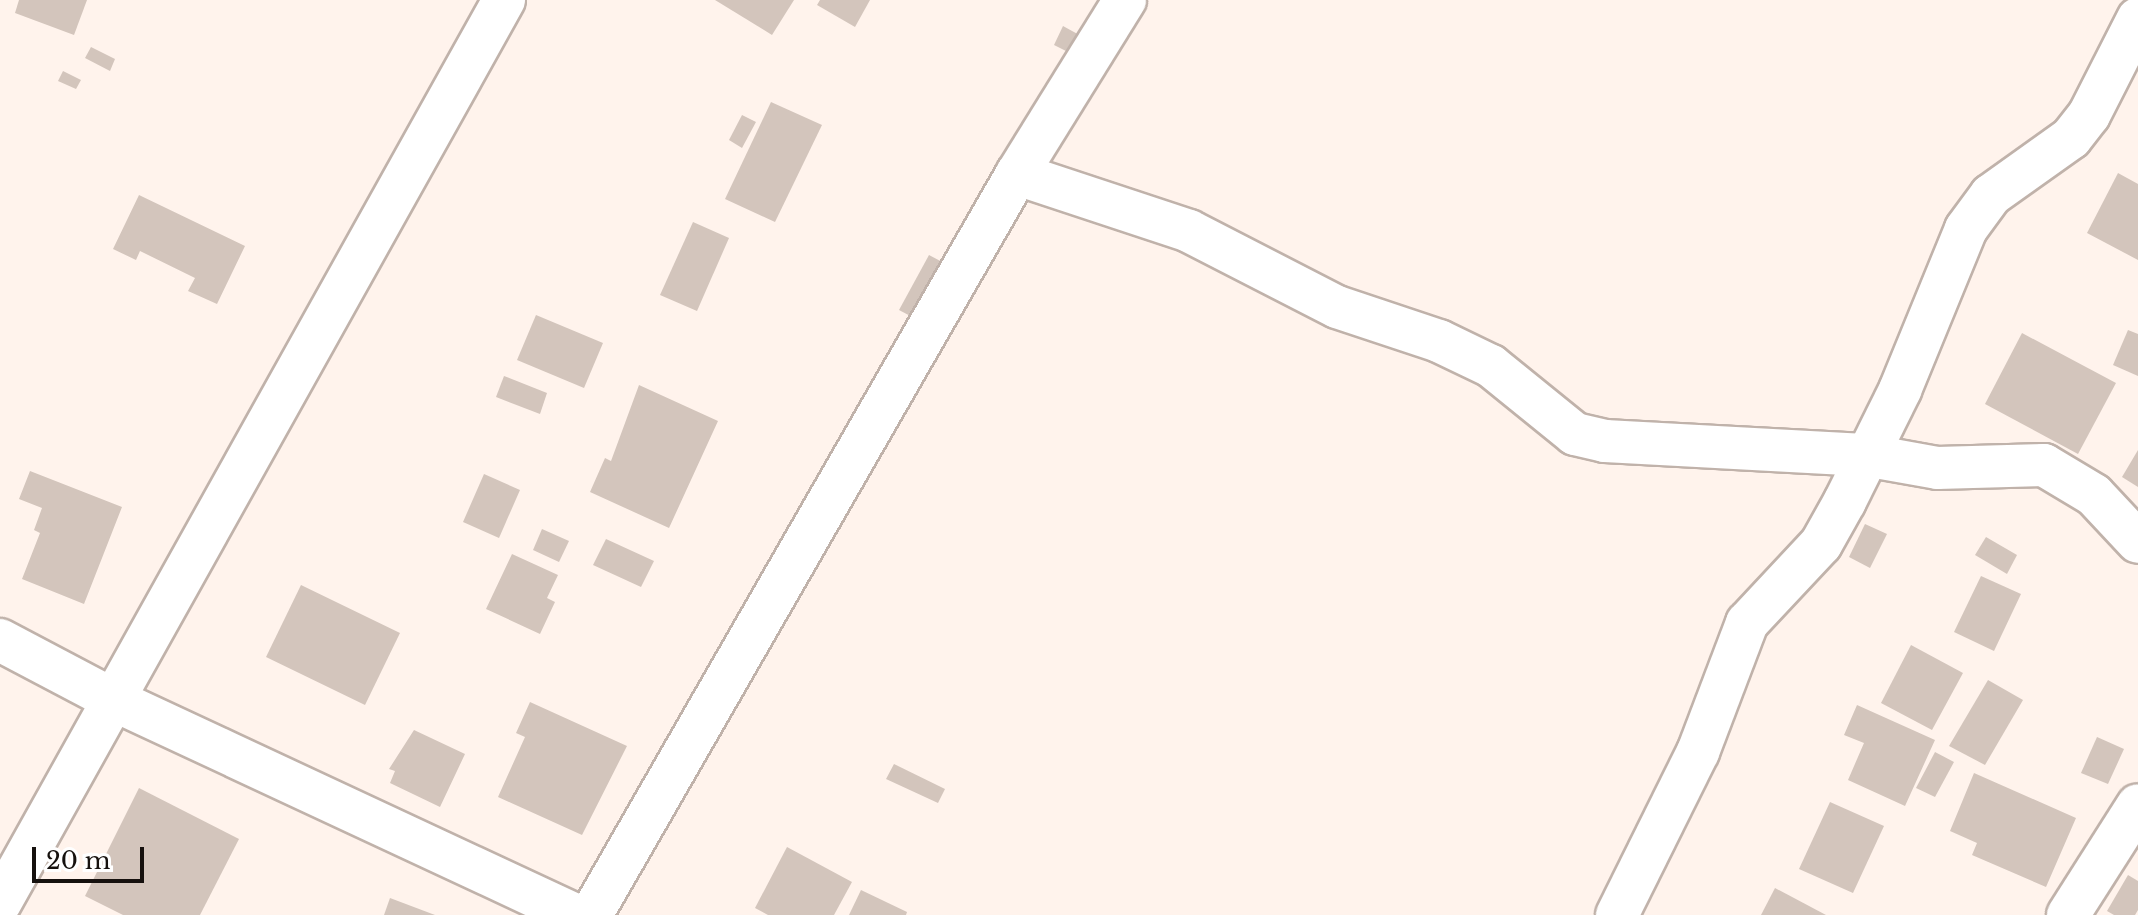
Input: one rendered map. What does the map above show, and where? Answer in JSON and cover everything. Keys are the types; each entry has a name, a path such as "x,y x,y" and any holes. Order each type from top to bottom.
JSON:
{"street":[{"path":"0,903 504,0"},
{"path":"591,915 1017,174 1125,0"},
{"path":"1617,915 1698,752 1747,623 1821,544 1900,390 1966,229 1991,195 2071,138 2089,115 2138,19"},
{"path":"1017,174 1189,231 1337,307 1439,341 1491,366 1575,434 1605,441 1865,455 1937,468 2044,465 2094,495 2138,542"},
{"path":"0,640 114,700 575,915"},
{"path":"2068,915 2138,805"}],"building":[{"path":"19,0 87,0 74,35 15,13"},
{"path":"715,0 794,0 772,35"},
{"path":"820,0 870,0 855,27 817,5"},
{"path":"1063,26 1083,37 1074,55 1054,45"},
{"path":"91,47 115,59 110,71 85,58"},
{"path":"63,71 81,80 76,89 58,81"},
{"path":"771,102 822,125 775,222 725,199"},
{"path":"742,115 756,122 742,148 729,140"},
{"path":"2118,173 2138,184 2138,260 2087,233"},
{"path":"139,195 245,246 217,304 188,291 195,278 140,251 136,260 113,249"},
{"path":"693,222 729,238 697,311 660,295"},
{"path":"929,255 946,264 916,319 899,310"},
{"path":"536,315 603,343 584,388 517,360"},
{"path":"2128,330 2138,334 2138,376 2113,365"},
{"path":"2022,333 2116,383 2078,454 1985,404"},
{"path":"504,376 547,393 540,414 496,397"},
{"path":"639,385 718,421 669,528 590,492 605,458 611,461"},
{"path":"2138,450 2138,487 2122,477"},
{"path":"30,471 122,507 84,604 22,579 40,533 34,530 42,508 19,499"},
{"path":"484,474 520,490 499,538 463,522"},
{"path":"1865,524 1887,534 1870,568 1849,557"},
{"path":"542,529 569,541 559,562 533,550"},
{"path":"1986,537 2017,555 2007,574 1975,555"},
{"path":"606,539 654,561 641,587 593,565"},
{"path":"512,554 558,575 547,598 555,602 540,634 486,609"},
{"path":"1981,576 2021,594 1994,651 1954,632"},
{"path":"301,585 400,633 365,705 266,657"},
{"path":"1911,645 1963,673 1932,730 1881,703"},
{"path":"1988,680 2023,700 1985,765 1949,746"},
{"path":"530,702 627,746 582,835 498,797 525,737 516,733"},
{"path":"1857,705 1935,740 1905,806 1848,780 1864,743 1844,735"},
{"path":"414,730 465,754 440,807 390,783 395,771 389,769"},
{"path":"2097,737 2124,749 2108,784 2081,773"},
{"path":"1935,752 1954,762 1935,797 1916,788"},
{"path":"894,764 945,789 938,803 886,779"},
{"path":"1974,773 2076,818 2046,887 1972,855 1977,843 1950,831"},
{"path":"139,788 239,839 200,915 123,915 85,896"},
{"path":"1830,802 1884,826 1853,893 1799,869"},
{"path":"787,847 852,882 834,915 768,915 755,908"},
{"path":"2128,875 2138,881 2138,910 2135,915 2114,915 2107,911"},
{"path":"1775,888 1826,915 1761,915"},
{"path":"861,890 907,912 906,915 849,915"},
{"path":"390,898 435,915 384,915"}]}
